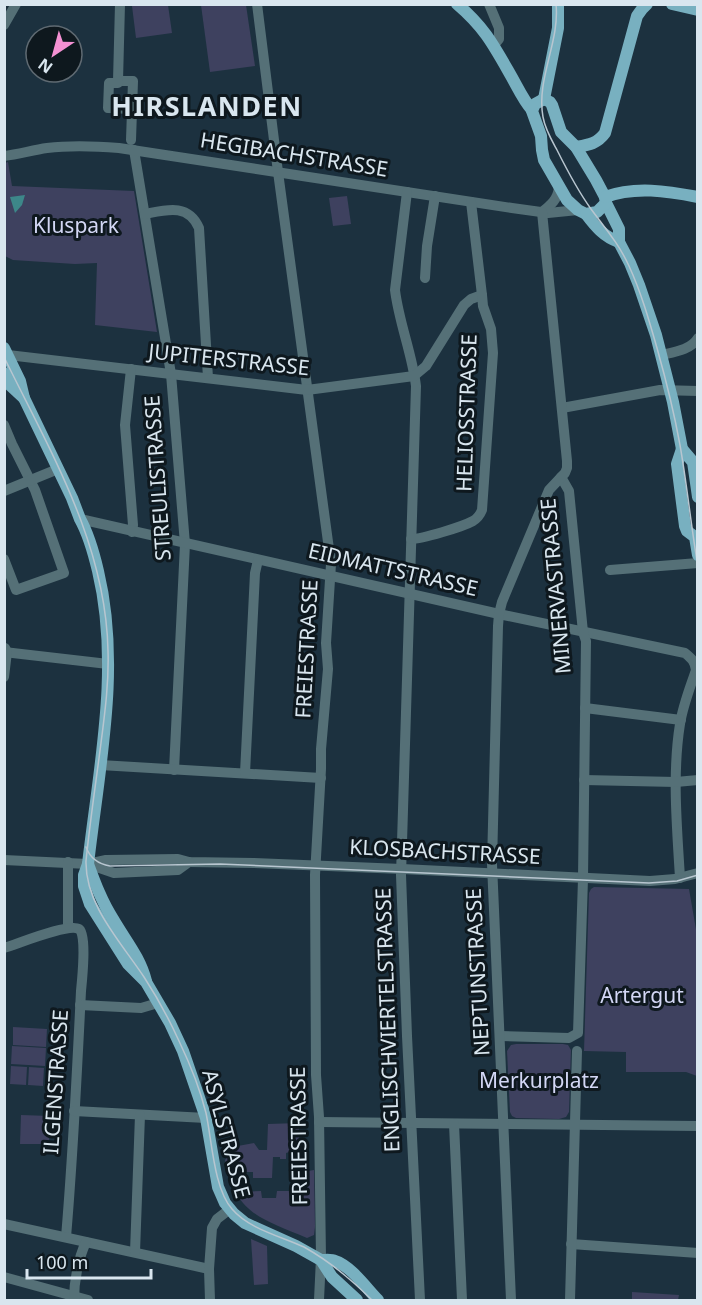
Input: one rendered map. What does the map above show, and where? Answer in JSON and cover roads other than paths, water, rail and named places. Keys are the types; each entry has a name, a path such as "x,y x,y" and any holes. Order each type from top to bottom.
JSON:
{"main road":[{"path":"457,4 484,30 532,110 541,136 544,160 567,200 609,238 619,242"},
{"path":"532,110 535,104 543,99 558,26 558,4"},
{"path":"672,4 698,10"},
{"path":"576,147 593,144 600,140 604,133 637,16 642,6"},
{"path":"543,99 552,105 561,132 576,147 619,229 619,242 639,285 661,355 682,449 693,462 698,497"},
{"path":"582,212 597,213 605,200 615,193 652,190 698,197"},
{"name":"ASYLSTRASSE","path":"6,352 20,381 24,398 72,498 88,538 100,581 106,619 108,664 106,706 88,864 102,899 137,957 146,982 183,1051 206,1118 218,1187 230,1209"},
{"name":"ASYLSTRASSE","path":"4,373 10,385 24,398"},
{"path":"682,449 677,464 685,526 687,531 697,536 698,555"},
{"path":"230,1209 245,1223 321,1260 332,1260 343,1265 378,1300"},
{"path":"321,1260 328,1273 357,1300"}],"street":[{"path":"4,24 16,4"},
{"path":"120,4 118,83 110,83 108,108 132,109"},
{"name":"FREIESTRASSE","path":"257,4 331,564 326,643 328,669 322,737 316,866 316,1063 321,1260 319,1300"},
{"path":"489,4 499,28 500,39 494,45"},
{"name":"STREULISTRASSE","path":"118,81 133,81 132,145 171,374 185,543 174,770"},
{"name":"HEGIBACHSTRASSE","path":"4,156 45,148 132,145 278,172 471,202 548,213 582,212"},
{"path":"542,212 555,201 559,187"},
{"name":"ENGLISCHVIERTELSTRASSE","path":"407,192 395,290 416,386 402,869 407,1036 420,1300"},
{"path":"425,278 435,196"},
{"name":"HELIOSSTRASSE","path":"411,539 425,537 470,522 481,514 483,505 493,353 491,329 483,306 471,202"},
{"path":"145,214 178,210 195,220 199,228 208,378"},
{"name":"MINERVASTRASSE","path":"500,1036 568,1038 578,1033 583,879 586,641 583,632 569,491 561,477 567,468 567,461 542,212"},
{"path":"414,376 426,366 464,305 471,299 482,295"},
{"path":"661,355 690,346 698,338"},
{"name":"JUPITERSTRASSE","path":"6,352 307,390 414,376"},
{"path":"131,369 125,425 132,532"},
{"path":"562,408 660,390 698,391"},
{"path":"4,425 35,490 64,573 15,586 4,558"},
{"path":"4,491 58,469"},
{"name":"NEPTUNSTRASSE","path":"511,1300 492,873 499,614 549,490 561,477"},
{"name":"EIDMATTSTRASSE","path":"80,519 499,614 684,653 695,663 696,670 681,720"},
{"path":"245,773 255,573 258,560"},
{"path":"610,570 698,563"},
{"path":"4,677 5,651 108,664"},
{"path":"585,708 681,720 676,751 680,878"},
{"path":"100,765 321,778"},
{"path":"584,780 676,782 698,780"},
{"name":"KLOSBACHSTRASSE","path":"4,860 88,864 114,860 178,860 650,881 680,878 698,873"},
{"path":"4,948 68,928 68,862"},
{"name":"ILGENSTRASSE","path":"66,1237 83,947 80,930 68,928"},
{"path":"80,1005 141,1008 158,1003"},
{"path":"570,1300 577,1051"},
{"path":"74,1111 206,1118"},
{"path":"135,1252 140,1114"},
{"path":"319,1122 698,1126"},
{"path":"454,1124 462,1300"},
{"name":"ASYLSTRASSE","path":"210,1300 209,1269 212,1228 217,1219 230,1209"},
{"path":"4,1224 209,1269"},
{"path":"74,1299 82,1249 86,1242"},
{"path":"571,1244 698,1253"},
{"path":"4,1277 74,1299 88,1300"}],"tram line":[{"path":"556,4 555,32 543,89 544,121 550,138 577,188 625,258 641,296 675,420 698,567"},
{"path":"4,357 57,463 72,499 97,573 105,612 108,651 107,686 86,861 91,893 115,937 158,1000 187,1059 204,1104 217,1177 221,1190 232,1209 247,1222 304,1247 322,1258 372,1300"},
{"path":"86,847 95,860 110,866 220,864 649,883 677,881 698,875"}],"district":[{"name":"HIRSLANDEN","path":"207,107"}],"park label":[{"name":"Kluspark","path":"76,226"},
{"name":"Artergut","path":"642,996"},
{"name":"Merkurplatz","path":"539,1081"}]}
